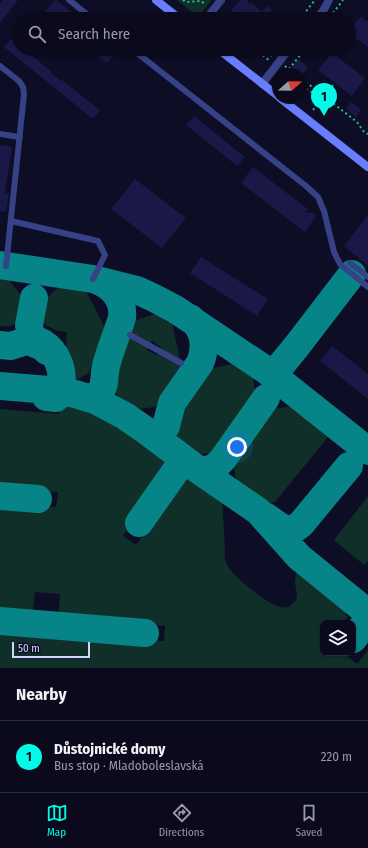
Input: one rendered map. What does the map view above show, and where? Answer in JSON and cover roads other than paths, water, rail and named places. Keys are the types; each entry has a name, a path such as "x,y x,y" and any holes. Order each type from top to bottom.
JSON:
{"main road":[{"path":"156,0 171,12"},
{"path":"227,56 272,92"},
{"path":"288,104 368,167"}],"street":[{"path":"211,12 221,0"},
{"path":"322,12 329,0"},
{"path":"262,84 285,56"}],"lane":[{"path":"69,0 84,12"},
{"path":"141,56 318,197 324,211 334,252 340,264 368,287"},
{"path":"0,66 19,81 23,87 24,94 6,266"},
{"path":"0,134 20,137"},
{"path":"11,221 98,241 105,255 93,279"},
{"path":"350,262 368,277"},
{"path":"130,335 181,363"}],"place":[{"name":"Důstojnické domy","path":"324,116"}]}
